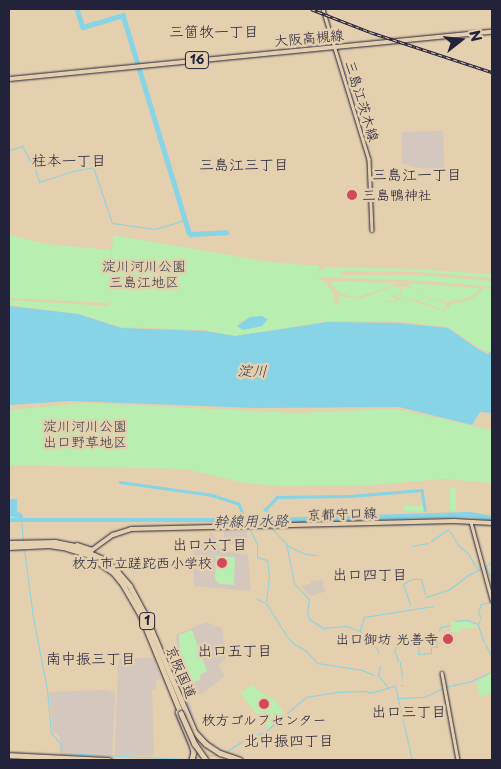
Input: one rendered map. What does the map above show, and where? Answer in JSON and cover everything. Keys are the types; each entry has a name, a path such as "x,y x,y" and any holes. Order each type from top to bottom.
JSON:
{"highway":[{"name":"京阪国道","path":"11,545 55,542 75,546 101,558 118,572 137,598 195,732 206,744 222,755 240,760"},
{"name":"京阪国道","path":"29,543 68,548 101,562 114,573 134,600 195,744 206,760"},
{"path":"154,645 166,684 192,745 193,758"},
{"path":"192,745 196,741 195,732"},
{"path":"9,755 108,760"}],"main road":[{"name":"三島江茨木線","path":"323,9 369,159 372,230"},
{"name":"大阪高槻線","path":"9,78 492,32"},
{"name":"京都守口線","path":"75,546 92,550 118,532 131,529 471,521 492,523"},
{"path":"471,521 492,600"},
{"path":"101,558 99,549 105,540"},
{"path":"442,673 458,760"}],"shaded area":[{"path":"443,131 444,169 418,168 402,163 402,132"},
{"path":"224,531 247,531 247,544 224,544"},
{"name":"枚方市立蹉跎西小学校","path":"209,533 213,533 220,550 248,555 251,591 194,586 193,541 209,538"},
{"path":"323,580 324,589 327,591 311,596 301,586 311,584 311,581"},
{"path":"206,622 222,628 224,642 230,655 218,665 225,676 203,693 191,696 177,656 176,635"},
{"path":"120,658 154,658 161,679 155,681 157,690 152,690 154,756 115,755 118,664"},
{"path":"108,690 115,694 112,755 61,752 60,737 57,733 53,733 49,692"},
{"path":"188,696 194,717 191,718 182,697"}],"green space":[{"name":"淀川河川公園 三島江地区","path":"9,235 46,244 111,250 111,266 113,235 269,262 319,266 319,271 327,267 413,269 492,274 492,278 418,272 340,271 341,275 417,275 492,281 492,287 423,281 319,277 318,279 322,280 333,291 335,305 340,304 337,294 360,299 394,286 400,287 400,292 392,296 395,300 393,302 379,300 391,303 402,298 445,311 451,304 473,299 484,288 492,289 492,351 488,352 476,346 448,327 397,321 328,321 235,336 205,330 121,327 79,314 9,305 9,300 109,306 109,299 108,303 9,298","holes":["250,317 268,319 262,326 256,328 238,323"]},
{"path":"332,281 394,283 394,285 359,297 339,292 331,285"},
{"path":"405,283 479,288 480,290 469,298 446,302 432,299"},
{"path":"401,286 413,288 430,299 445,303 447,308 444,310 414,299 397,298 394,295 401,293"},
{"name":"淀川河川公園 出口野草地区","path":"85,403 296,413 395,409 492,430 492,483 444,479 369,485 281,486 245,483 185,469 9,465 9,410"},
{"path":"450,488 456,488 456,511 450,511"},
{"path":"404,506 424,506 424,511 404,511"},
{"path":"216,556 235,557 234,585 220,584 215,580"},
{"path":"451,621 467,621 478,627 469,629 464,627 457,633 451,632"},
{"path":"192,630 207,671 200,675 200,680 190,683 180,655 179,635"},
{"path":"492,673 492,693 480,697 476,682"},
{"name":"枚方ゴルフセンター","path":"253,685 259,691 275,700 283,712 268,729 240,693"}],"water":[{"name":"淀川","path":"9,306 78,314 121,328 205,331 235,336 328,322 398,323 448,328 487,354 492,351 492,413 480,412 472,425 399,407 256,408 71,401 9,405"},
{"path":"261,316 268,319 262,326 243,330 237,326 250,317"},
{"path":"9,499 17,499 17,511 22,514 24,519 9,516"}],"waterway":[{"path":"77,9 83,27 123,15 189,232 191,234 226,232"},
{"path":"9,150 22,146 35,169 39,182 93,167 112,223 155,229 185,220"},
{"path":"120,482 212,495 239,504 244,517 264,517 264,520"},
{"path":"269,514 265,510 277,497 350,496 422,490 425,510"},
{"name":"幹線用水路","path":"9,520 267,520 469,514 492,518"},
{"path":"21,519 23,540"},
{"name":"幹線用水路","path":"264,520 269,525"},
{"path":"271,528 286,543 294,583 309,599 307,611 309,619 323,628 346,626 360,631 368,642 377,648 378,653"},
{"path":"431,541 448,529 459,546 468,553 477,569"},
{"path":"250,530 257,544 257,557 267,560 269,577 266,601"},
{"path":"412,546 428,543"},
{"path":"286,545 305,554 316,555"},
{"path":"24,549 33,617 47,690 51,733 60,743 61,753 186,759 202,756"},
{"path":"491,562 485,567 492,578"},
{"path":"426,597 450,589 468,575 482,568"},
{"path":"410,604 403,584 412,579 421,579 425,594"},
{"path":"257,599 264,602"},
{"path":"481,618 478,613 481,604 492,602"},
{"path":"266,603 287,636"},
{"path":"360,630 364,617 433,606"},
{"path":"455,621 467,620 478,624 480,620"},
{"path":"439,631 440,627 450,625"},
{"path":"478,625 484,642"},
{"path":"398,661 394,650 399,643 419,647 418,654 431,653 431,647 437,647 436,633"},
{"path":"288,638 305,650 317,663 362,670 374,675"},
{"path":"485,644 492,657"},
{"path":"400,662 402,678"},
{"path":"380,666 378,675 388,688"},
{"path":"445,687 471,681 489,673"},
{"path":"225,752 246,739 266,731 306,697 336,692 366,691 370,693 395,686 412,760"},
{"path":"397,698 424,697 443,688"},
{"path":"206,755 219,755"}],"railway":[{"path":"311,9 370,32 492,72"}],"place":[{"name":"三島鴨神社","path":"352,195"},
{"name":"枚方市立蹉跎西小学校","path":"222,563"},
{"name":"出口御坊 光善寺","path":"448,639"},
{"name":"枚方ゴルフセンター","path":"264,704"}],"district":[{"name":"三箇牧一丁目","path":"214,31"},
{"name":"柱本一丁目","path":"69,160"},
{"name":"三島江三丁目","path":"244,164"},
{"name":"三島江一丁目","path":"417,174"},
{"name":"出口六丁目","path":"210,544"},
{"name":"出口四丁目","path":"370,574"},
{"name":"出口五丁目","path":"235,650"},
{"name":"南中振三丁目","path":"91,658"},
{"name":"出口三丁目","path":"409,711"},
{"name":"北中振四丁目","path":"289,740"}]}
